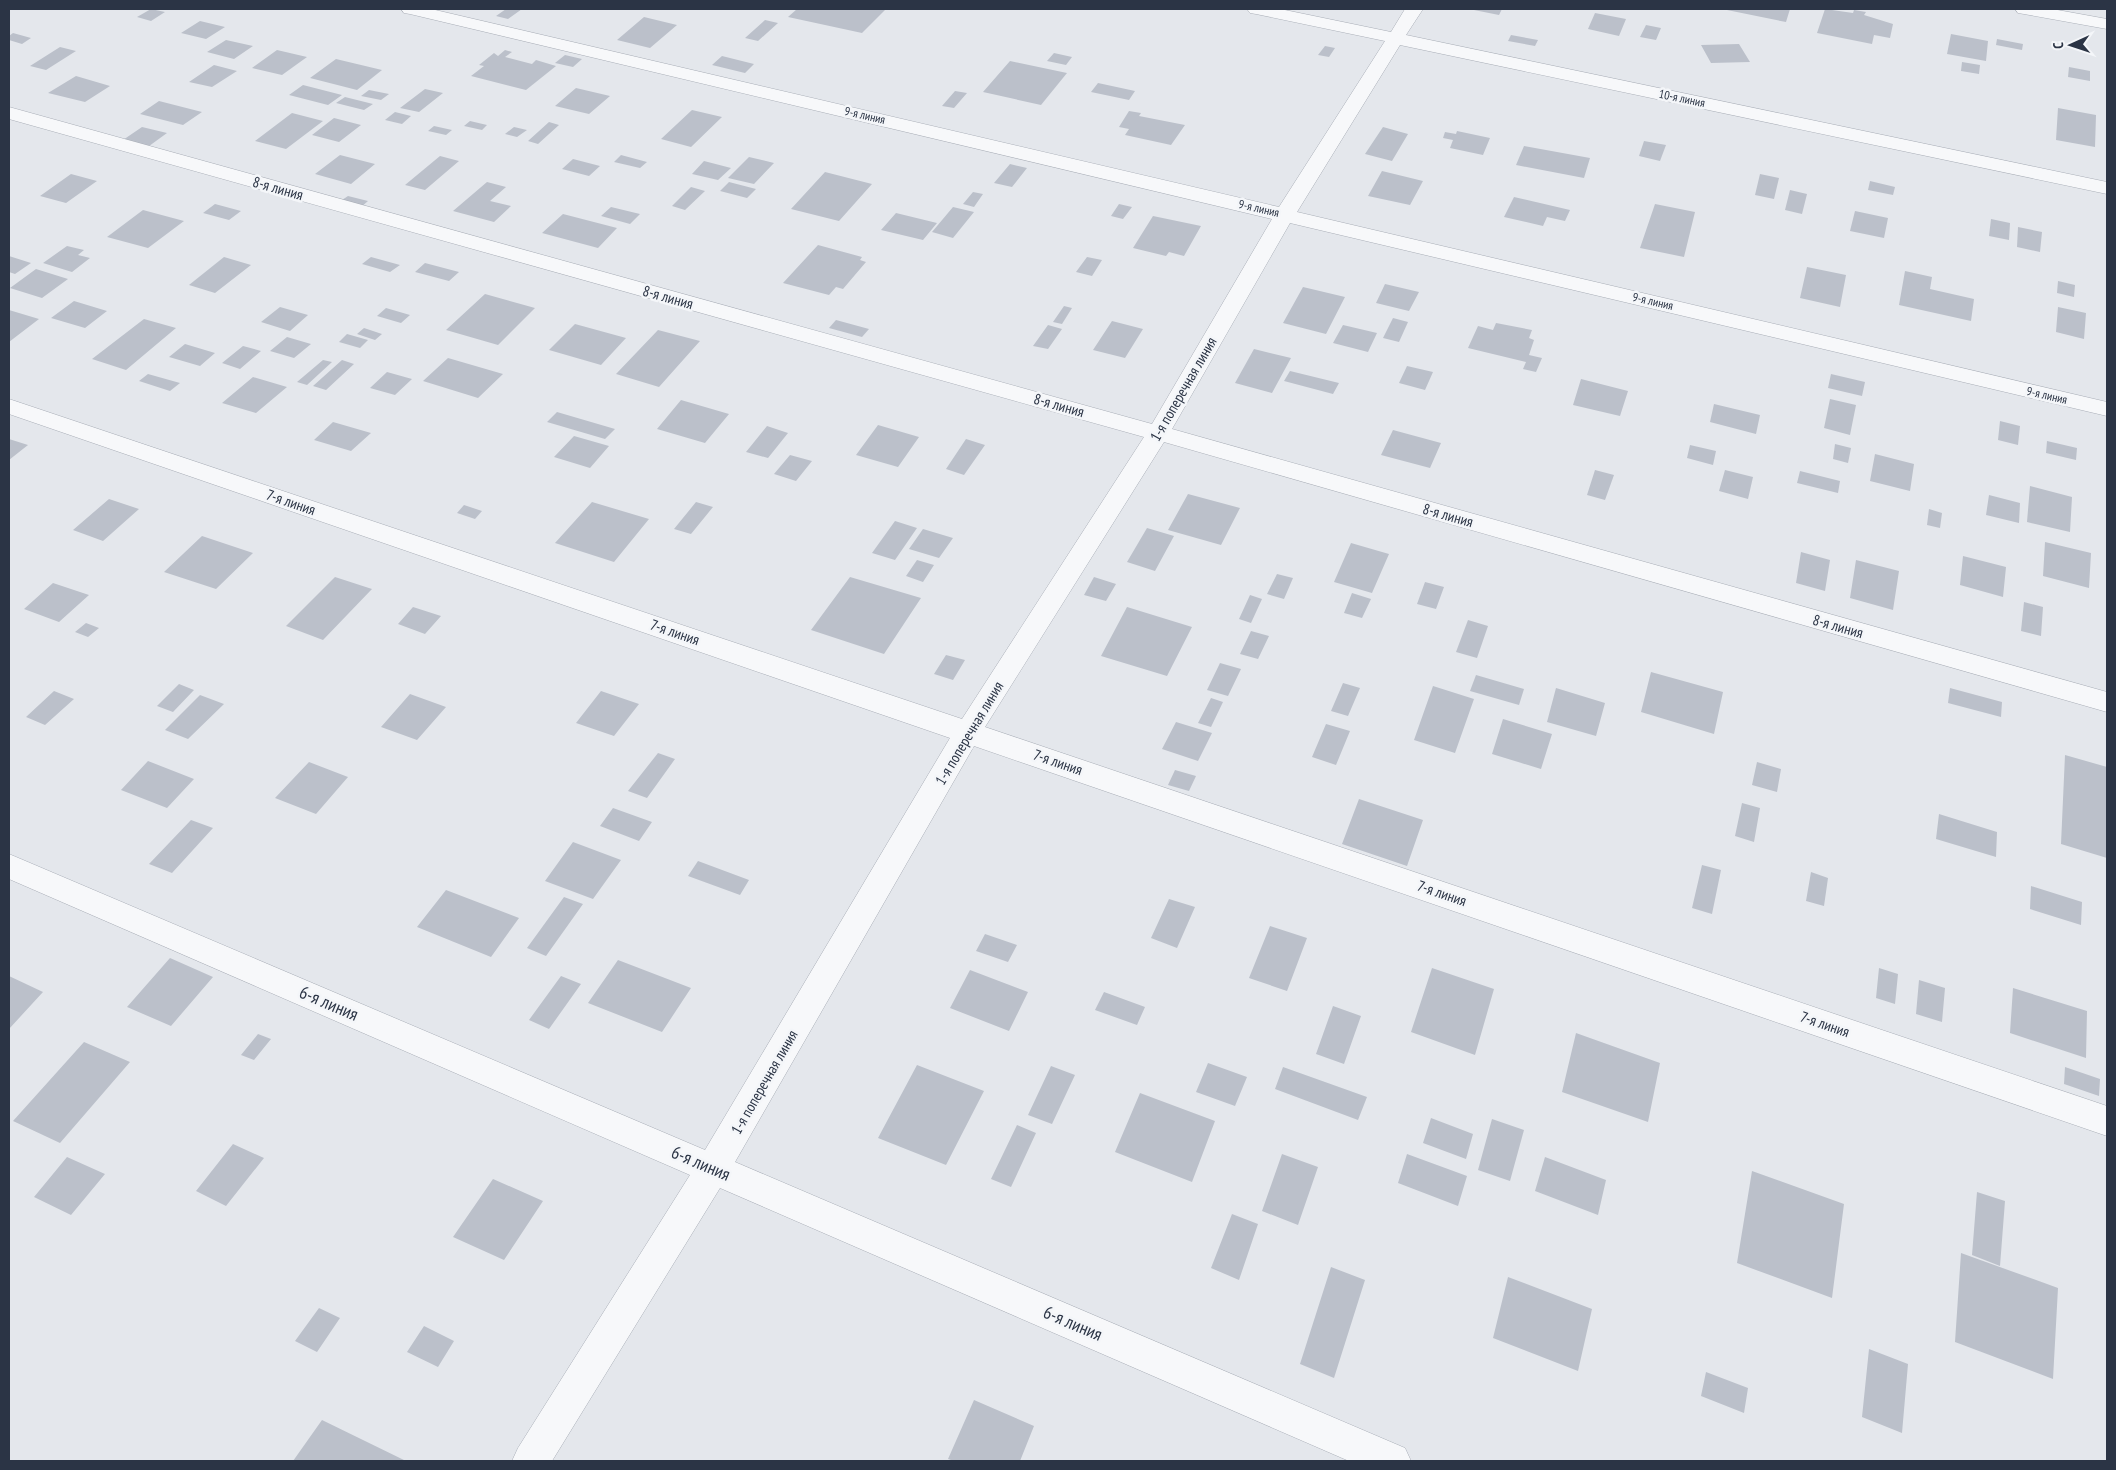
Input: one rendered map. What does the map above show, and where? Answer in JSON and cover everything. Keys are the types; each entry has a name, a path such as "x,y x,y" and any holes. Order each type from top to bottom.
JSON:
{"street":[{"name":"9-я линия","path":"410,9 2107,409"},
{"name":"10-я линия","path":"1256,9 2107,188"},
{"name":"1-я поперечная линия","path":"531,1461 713,1168 968,732 1158,433 1285,214 1398,38 1414,9"},
{"path":"2024,9 2107,24"},
{"name":"8-я линия","path":"9,112 1158,433 2107,702"},
{"name":"7-я линия","path":"9,406 2107,1121"},
{"name":"6-я линия","path":"9,866 1392,1461"}],"building":[{"path":"151,9 165,12 151,21 137,17"},
{"path":"506,9 522,9 508,19 496,16"},
{"path":"797,9 886,9 862,33 788,17"},
{"path":"1469,9 1502,9 1499,15"},
{"path":"1722,9 1790,9 1786,22"},
{"path":"1825,9 1853,13 1854,10 1866,12 1864,15 1893,24 1890,38 1874,35 1872,44 1817,33"},
{"path":"1595,13 1626,19 1619,36 1588,29"},
{"path":"644,17 677,25 650,48 617,40"},
{"path":"765,20 778,23 758,41 745,38"},
{"path":"200,21 225,27 206,39 181,33"},
{"path":"1646,25 1661,28 1656,40 1640,37"},
{"path":"13,33 31,38 22,44 9,40 9,36"},
{"path":"1951,34 1988,41 1986,61 1947,54"},
{"path":"1511,35 1538,40 1535,46 1508,41"},
{"path":"1997,39 2023,44 2022,50 1996,45"},
{"path":"226,40 253,46 234,59 207,52"},
{"path":"1739,44 1750,62 1711,63 1701,45"},
{"path":"1325,46 1335,48 1329,57 1318,55"},
{"path":"60,47 76,51 46,70 30,66"},
{"path":"277,50 307,57 282,75 252,68"},
{"path":"505,50 512,52 505,57 532,64 536,60 556,66 526,90 471,76 484,66 479,65 494,53 498,56"},
{"path":"1054,53 1072,57 1066,65 1047,61"},
{"path":"565,55 582,59 573,67 555,63"},
{"path":"722,56 754,64 745,73 712,65"},
{"path":"336,59 382,70 357,90 310,78"},
{"path":"1010,61 1067,73 1041,105 983,92"},
{"path":"1962,62 1980,65 1979,74 1961,71"},
{"path":"214,65 237,71 212,87 189,82"},
{"path":"2069,67 2090,71 2090,81 2068,77"},
{"path":"76,76 110,86 85,102 48,93"},
{"path":"1098,83 1135,91 1129,100 1091,92"},
{"path":"303,85 342,95 328,105 289,95"},
{"path":"576,88 610,96 589,114 555,106"},
{"path":"425,89 443,93 419,112 400,108"},
{"path":"369,90 389,94 381,100 361,96"},
{"path":"955,91 967,93 954,108 942,106"},
{"path":"345,97 373,104 364,110 336,103"},
{"path":"159,101 202,112 183,125 140,114"},
{"path":"2058,108 2096,115 2095,147 2056,140"},
{"path":"692,110 722,117 691,147 661,139"},
{"path":"1129,111 1141,113 1139,116 1185,125 1171,145 1125,135 1129,129 1119,127"},
{"path":"395,112 411,116 402,124 385,120"},
{"path":"292,113 323,121 286,149 255,141"},
{"path":"334,118 361,125 339,142 312,135"},
{"path":"470,121 487,125 482,130 464,126"},
{"path":"549,122 559,125 538,144 528,141"},
{"path":"434,126 452,130 446,135 428,131"},
{"path":"142,127 167,133 145,149 120,142"},
{"path":"514,127 527,130 517,137 505,134"},
{"path":"1383,127 1408,134 1392,161 1365,154"},
{"path":"1457,131 1490,138 1483,155 1450,148 1453,140 1443,138 1445,132 1456,134"},
{"path":"1644,141 1666,145 1660,161 1639,156"},
{"path":"1524,146 1590,158 1584,178 1516,165"},
{"path":"340,155 375,164 351,184 315,174"},
{"path":"621,155 647,162 640,168 614,162"},
{"path":"440,156 459,161 425,190 405,185"},
{"path":"749,157 774,163 754,184 728,178"},
{"path":"573,159 600,166 589,176 562,169"},
{"path":"704,161 731,168 718,180 692,174"},
{"path":"1010,164 1027,168 1012,187 994,183"},
{"path":"1382,171 1423,181 1410,205 1368,196"},
{"path":"825,172 872,184 839,221 791,209"},
{"path":"71,174 97,181 66,203 40,196"},
{"path":"1760,174 1779,178 1774,199 1755,195"},
{"path":"1870,181 1895,187 1893,195 1868,190"},
{"path":"487,182 506,187 490,201 511,206 494,222 453,211"},
{"path":"729,182 756,189 747,198 720,191"},
{"path":"691,187 705,191 685,210 672,206"},
{"path":"1790,190 1807,194 1802,214 1785,210"},
{"path":"973,192 983,194 974,207 963,204"},
{"path":"348,196 368,201 360,208 339,202"},
{"path":"1514,197 1570,210 1565,221 1547,217 1543,226 1504,217"},
{"path":"215,204 241,211 229,220 203,213"},
{"path":"1119,204 1132,207 1123,219 1111,216"},
{"path":"1655,204 1695,212 1684,257 1640,248"},
{"path":"611,207 640,214 630,224 601,216"},
{"path":"953,207 974,212 953,238 932,232"},
{"path":"143,210 184,221 148,248 107,237"},
{"path":"1855,211 1888,218 1884,238 1850,231"},
{"path":"896,213 937,223 923,240 881,230"},
{"path":"563,214 617,228 598,248 542,233"},
{"path":"1153,216 1201,226 1184,256 1169,252 1166,256 1133,248"},
{"path":"1991,219 2010,223 2009,240 1989,236"},
{"path":"2018,227 2042,232 2040,252 2017,247"},
{"path":"818,245 862,257 860,260 866,262 843,289 836,287 829,295 783,283"},
{"path":"67,246 84,250 78,255 90,258 72,272 43,263"},
{"path":"9,256 31,263 15,274 9,272"},
{"path":"224,257 251,265 215,293 189,285"},
{"path":"371,257 400,265 390,272 362,264"},
{"path":"1087,257 1102,260 1092,276 1076,272"},
{"path":"425,263 459,272 449,281 415,272"},
{"path":"1807,267 1846,275 1840,307 1800,298"},
{"path":"36,269 68,279 42,298 10,288"},
{"path":"1905,271 1932,277 1930,289 1974,299 1971,321 1899,305"},
{"path":"2058,281 2075,285 2074,297 2057,293"},
{"path":"1385,284 1419,292 1409,311 1376,303"},
{"path":"1303,287 1345,297 1326,334 1283,323"},
{"path":"485,294 535,308 498,345 446,330"},
{"path":"74,301 107,311 85,328 51,318"},
{"path":"1064,306 1072,308 1062,324 1053,322"},
{"path":"280,307 308,315 290,331 261,322"},
{"path":"2058,307 2086,313 2084,339 2056,332"},
{"path":"386,308 410,315 401,323 377,316"},
{"path":"9,310 39,319 9,342"},
{"path":"1393,318 1408,322 1399,342 1383,338"},
{"path":"144,319 176,328 126,370 92,359"},
{"path":"836,320 869,329 862,337 829,328"},
{"path":"1112,321 1143,329 1125,358 1093,350"},
{"path":"1496,323 1532,330 1529,338 1534,340 1529,355 1542,358 1536,372 1523,369 1526,362 1468,348 1478,326 1493,330"},
{"path":"575,324 626,338 601,365 549,350"},
{"path":"1048,325 1062,329 1048,349 1033,346"},
{"path":"1343,325 1377,333 1368,352 1333,343"},
{"path":"364,328 382,334 375,340 357,334"},
{"path":"658,330 700,341 659,387 616,374"},
{"path":"347,334 368,340 360,348 339,342"},
{"path":"287,337 311,344 294,358 270,351"},
{"path":"185,344 215,353 200,366 169,357"},
{"path":"243,346 261,351 240,369 222,363"},
{"path":"1254,349 1291,358 1272,393 1235,383"},
{"path":"448,358 503,374 478,398 423,381"},
{"path":"323,360 332,362 307,385 297,382"},
{"path":"342,360 354,364 326,390 313,386"},
{"path":"1407,366 1433,372 1425,390 1399,383"},
{"path":"1290,371 1339,383 1333,394 1284,381"},
{"path":"387,372 412,379 395,395 370,388"},
{"path":"148,374 180,383 170,391 139,381"},
{"path":"1831,374 1865,382 1862,396 1828,388"},
{"path":"253,377 287,387 256,413 222,403"},
{"path":"1581,379 1628,391 1620,416 1573,405"},
{"path":"1830,399 1856,405 1850,435 1824,428"},
{"path":"681,400 729,414 705,443 657,429"},
{"path":"1714,404 1760,415 1756,434 1710,422"},
{"path":"557,412 615,429 605,439 547,422"},
{"path":"2000,421 2020,426 2018,445 1998,440"},
{"path":"333,422 371,433 351,451 314,440"},
{"path":"878,425 919,437 898,467 856,455"},
{"path":"767,426 788,433 768,458 746,452"},
{"path":"1393,430 1441,443 1430,468 1381,455"},
{"path":"574,436 609,446 590,468 554,457"},
{"path":"9,439 28,445 9,460"},
{"path":"966,439 985,445 964,475 946,469"},
{"path":"2047,441 2077,448 2076,460 2046,453"},
{"path":"1835,444 1851,448 1848,463 1833,459"},
{"path":"1690,445 1716,451 1713,465 1687,458"},
{"path":"1875,454 1914,464 1910,491 1870,481"},
{"path":"790,455 812,461 796,481 774,474"},
{"path":"1595,470 1614,475 1605,500 1587,495"},
{"path":"1725,470 1753,477 1748,499 1719,491"},
{"path":"1800,471 1840,481 1838,493 1797,483"},
{"path":"2030,486 2072,497 2070,532 2027,522"},
{"path":"1188,494 1240,508 1221,545 1168,530"},
{"path":"1989,495 2020,503 2019,523 1986,515"},
{"path":"109,499 139,509 103,541 73,530"},
{"path":"592,502 649,519 614,562 555,543"},
{"path":"696,502 713,507 691,534 674,529"},
{"path":"464,505 482,511 475,519 457,513"},
{"path":"1929,509 1942,513 1940,528 1927,525"},
{"path":"895,521 917,528 895,560 872,553"},
{"path":"1147,528 1174,536 1155,571 1127,562"},
{"path":"923,529 953,538 939,558 909,549"},
{"path":"202,536 253,553 216,589 164,572"},
{"path":"2045,542 2091,553 2089,588 2043,576"},
{"path":"1351,543 1389,554 1372,593 1334,582"},
{"path":"1801,552 1830,560 1825,591 1796,583"},
{"path":"1963,556 2006,567 2003,597 1960,585"},
{"path":"917,560 934,565 923,582 906,576"},
{"path":"1856,560 1899,571 1893,610 1850,598"},
{"path":"1277,574 1293,578 1284,599 1267,594"},
{"path":"335,577 372,589 323,640 286,626"},
{"path":"850,577 921,598 884,654 811,630"},
{"path":"1094,577 1116,584 1106,601 1084,595"},
{"path":"1425,582 1444,587 1436,609 1417,604"},
{"path":"53,583 89,595 59,622 24,609"},
{"path":"1352,593 1371,599 1362,618 1344,613"},
{"path":"1250,595 1262,599 1251,623 1239,619"},
{"path":"2024,602 2043,607 2041,636 2021,631"},
{"path":"413,607 441,616 425,634 398,624"},
{"path":"1127,607 1192,627 1167,676 1101,656"},
{"path":"1468,620 1488,626 1477,658 1456,652"},
{"path":"86,623 99,628 88,637 75,632"},
{"path":"1251,631 1269,636 1258,659 1240,654"},
{"path":"946,655 965,660 953,680 934,674"},
{"path":"1220,663 1241,669 1228,696 1207,690"},
{"path":"1651,672 1723,692 1714,734 1641,712"},
{"path":"1476,675 1524,689 1519,705 1470,691"},
{"path":"1343,683 1360,688 1348,716 1331,711"},
{"path":"179,684 194,690 173,712 157,706"},
{"path":"1433,686 1474,699 1455,753 1414,740"},
{"path":"1556,688 1605,703 1596,736 1547,722"},
{"path":"1950,688 2002,702 2001,717 1948,703"},
{"path":"54,691 74,699 45,725 26,717"},
{"path":"601,691 639,704 614,736 576,723"},
{"path":"410,694 446,707 417,740 381,727"},
{"path":"200,695 224,704 188,739 165,730"},
{"path":"1211,698 1223,702 1211,727 1198,723"},
{"path":"1503,719 1552,734 1541,769 1492,754"},
{"path":"1176,722 1212,733 1198,761 1162,749"},
{"path":"1326,724 1350,731 1336,765 1312,757"},
{"path":"658,753 675,759 647,798 628,791"},
{"path":"2065,755 2107,767 2107,858 2061,844"},
{"path":"148,761 194,779 167,808 121,790"},
{"path":"309,762 348,777 316,814 275,798"},
{"path":"1757,762 1781,769 1777,792 1752,785"},
{"path":"1175,770 1196,776 1189,791 1168,785"},
{"path":"1359,799 1423,820 1407,866 1342,844"},
{"path":"1742,803 1760,808 1754,842 1735,836"},
{"path":"613,808 652,822 639,841 600,826"},
{"path":"1939,814 1997,832 1996,857 1936,839"},
{"path":"191,820 213,828 172,873 149,864"},
{"path":"573,842 621,860 593,899 545,881"},
{"path":"698,861 749,880 740,895 688,876"},
{"path":"1702,865 1721,870 1712,914 1692,908"},
{"path":"1811,872 1828,878 1824,906 1806,901"},
{"path":"2031,886 2082,902 2081,925 2030,909"},
{"path":"446,890 519,918 491,957 417,927"},
{"path":"564,897 583,904 546,956 527,948"},
{"path":"1169,899 1195,907 1177,948 1151,938"},
{"path":"1270,926 1307,938 1287,991 1249,978"},
{"path":"985,934 1017,945 1008,962 976,951"},
{"path":"170,958 213,977 171,1026 127,1007"},
{"path":"618,960 691,988 662,1032 588,1003"},
{"path":"1432,968 1494,989 1475,1055 1411,1032"},
{"path":"1879,968 1898,974 1895,1004 1876,998"},
{"path":"970,970 1028,992 1009,1031 950,1008"},
{"path":"9,976 43,992 9,1029"},
{"path":"561,976 581,984 549,1029 529,1020"},
{"path":"1919,980 1945,988 1942,1022 1916,1014"},
{"path":"2013,988 2087,1011 2086,1058 2010,1033"},
{"path":"1104,992 1145,1007 1137,1025 1095,1010"},
{"path":"1333,1006 1361,1016 1344,1064 1316,1054"},
{"path":"1576,1033 1660,1063 1648,1122 1562,1092"},
{"path":"258,1034 271,1039 254,1060 241,1055"},
{"path":"84,1042 130,1062 60,1143 13,1121"},
{"path":"1208,1063 1247,1077 1235,1106 1196,1092"},
{"path":"917,1065 984,1091 946,1165 878,1138"},
{"path":"1051,1066 1075,1075 1052,1124 1028,1115"},
{"path":"1283,1067 1367,1097 1358,1120 1275,1089"},
{"path":"2065,1067 2100,1079 2099,1096 2064,1084"},
{"path":"1140,1093 1215,1121 1192,1182 1115,1152"},
{"path":"1431,1118 1473,1134 1466,1159 1423,1143"},
{"path":"1492,1119 1524,1130 1510,1181 1478,1170"},
{"path":"1017,1125 1036,1133 1011,1187 991,1179"},
{"path":"233,1144 264,1158 226,1206 196,1191"},
{"path":"1282,1154 1318,1167 1298,1225 1262,1211"},
{"path":"1407,1154 1467,1176 1458,1206 1398,1183"},
{"path":"67,1157 105,1174 71,1215 34,1197"},
{"path":"1545,1157 1606,1180 1598,1215 1535,1191"},
{"path":"1752,1171 1844,1204 1832,1298 1737,1263"},
{"path":"493,1179 543,1201 504,1260 453,1237"},
{"path":"1977,1192 2005,1201 2000,1266 1972,1255"},
{"path":"1232,1214 1258,1224 1239,1280 1211,1268"},
{"path":"1961,1253 2058,1288 2053,1379 1955,1342"},
{"path":"1331,1267 1365,1280 1334,1378 1300,1364"},
{"path":"1508,1277 1592,1309 1578,1371 1493,1338"},
{"path":"319,1308 340,1318 317,1352 295,1341"},
{"path":"424,1326 454,1341 438,1367 407,1352"},
{"path":"1869,1349 1908,1364 1902,1433 1862,1417"},
{"path":"1706,1372 1748,1388 1744,1413 1701,1396"},
{"path":"974,1400 1034,1426 1020,1461 954,1461 948,1459"},
{"path":"322,1420 406,1461 293,1461"}]}
